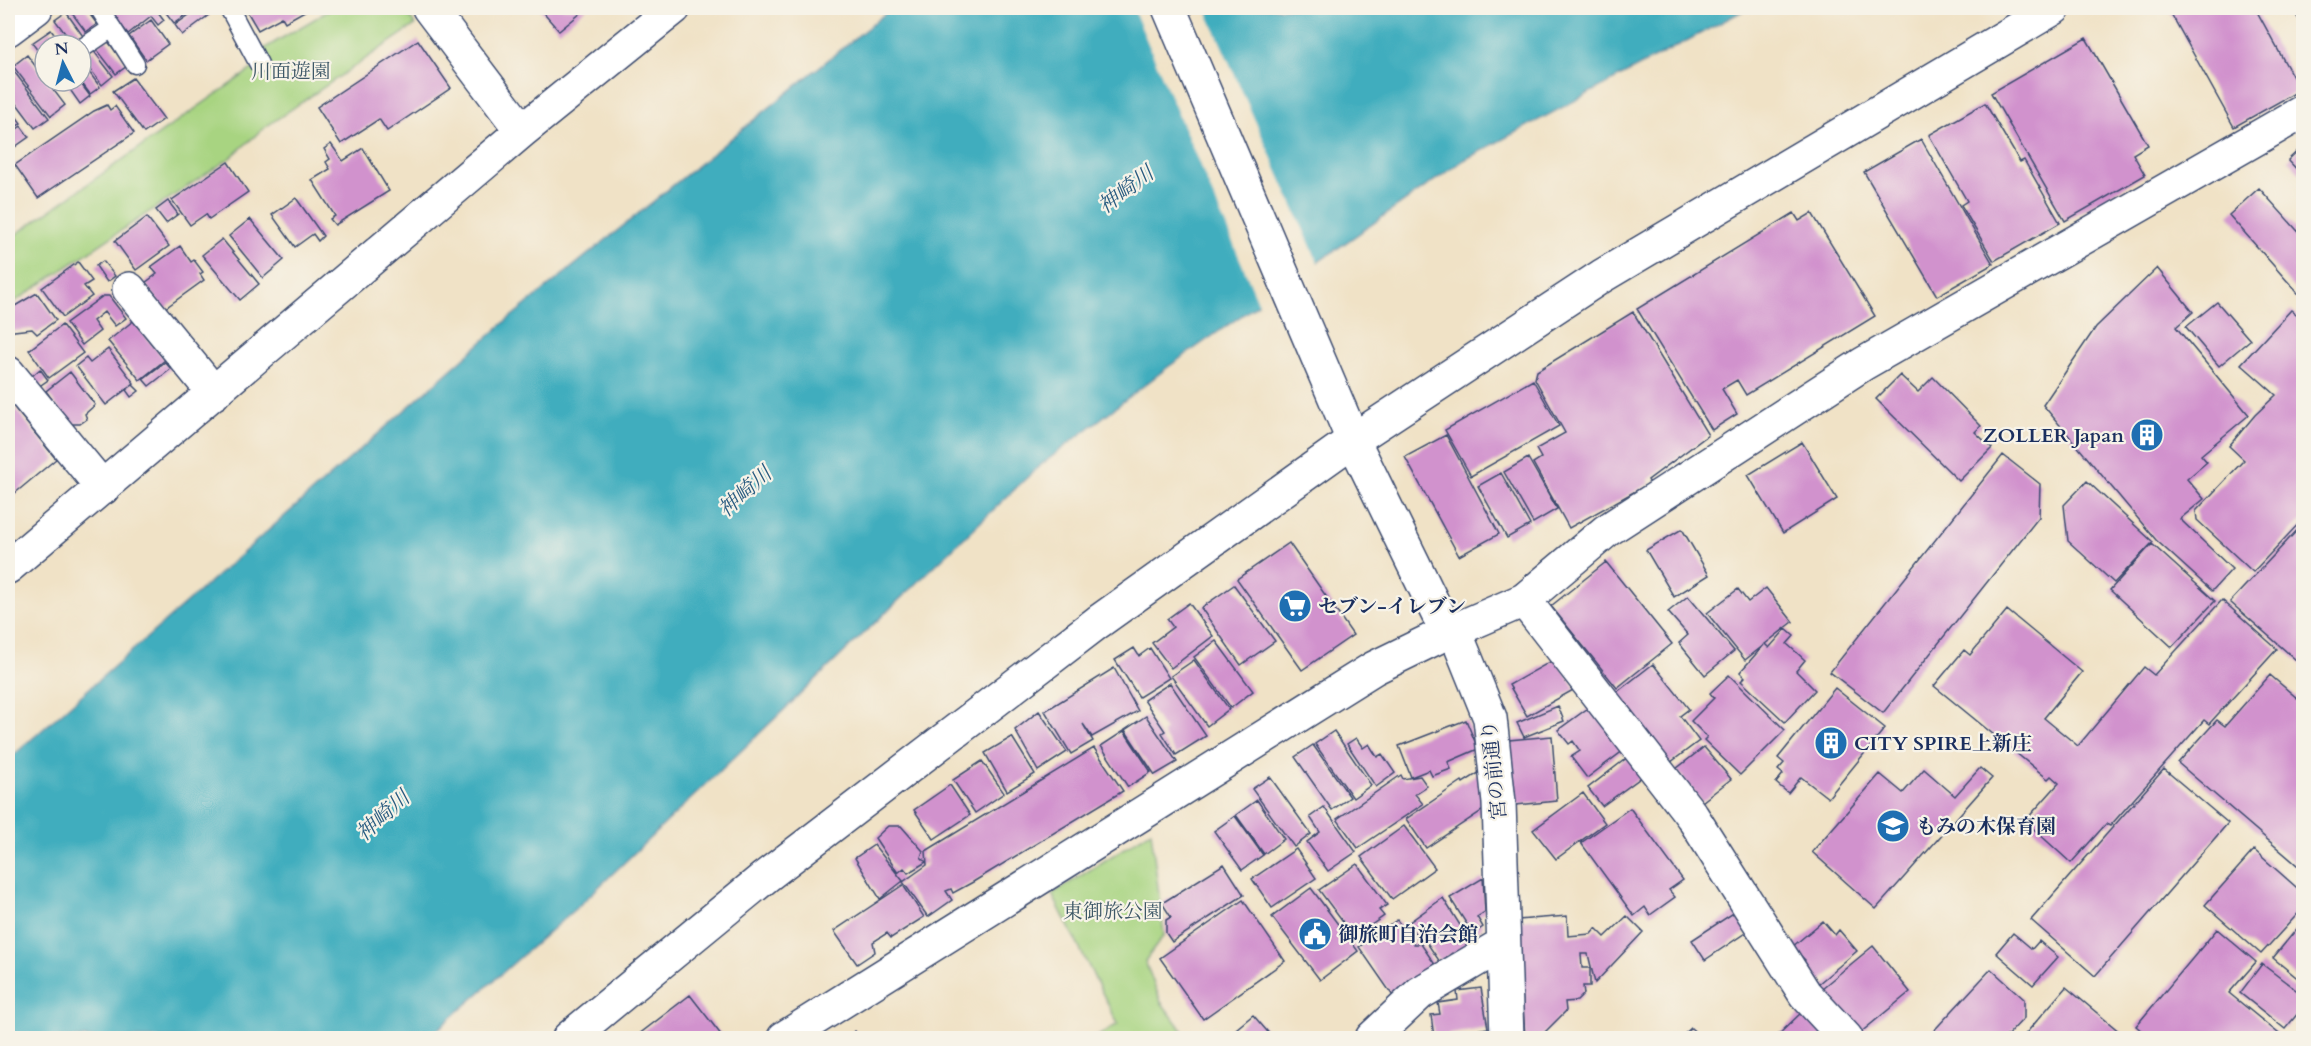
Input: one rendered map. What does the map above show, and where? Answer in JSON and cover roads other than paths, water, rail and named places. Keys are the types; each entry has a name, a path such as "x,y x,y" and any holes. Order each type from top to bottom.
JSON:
{"street":[{"path":"8,30 36,8"},
{"path":"429,8 522,131"},
{"path":"8,567 522,131 674,8"},
{"name":"宮の前通り","path":"1169,8 1348,427 1438,614 1444,623 1454,628 1491,718 1499,802 1507,1038"},
{"path":"568,1038 783,862 1098,622 1348,427 2054,8"},
{"path":"784,1038 1374,668 1454,628 1464,626 1524,600 1606,531 1863,364 2304,111"},
{"path":"129,289 214,393"},
{"path":"8,373 103,488"},
{"path":"1524,600 1692,816 1805,994 1846,1038"},
{"path":"1372,1038 1420,993 1503,944"}],"lane":[{"path":"99,8 135,64"},
{"path":"229,8 259,64"},
{"path":"93,41 112,28"}],"water":[{"name":"神崎川","path":"892,8 1748,8 1464,160 1168,367 1037,468 583,902 428,1038 8,1038 8,760 507,320"}],"place":[{"name":"ZOLLER Japan","path":"2147,435"},
{"name":"セブン-イレブン","path":"1295,606"},
{"name":"CITY SPIRE上新庄","path":"1831,743"},
{"name":"もみの木保育園","path":"1893,826"},
{"name":"御旅町自治会館","path":"1315,934"}],"park label":[{"name":"川面遊園","path":"291,71"},
{"name":"東御旅公園","path":"1113,911"}]}
